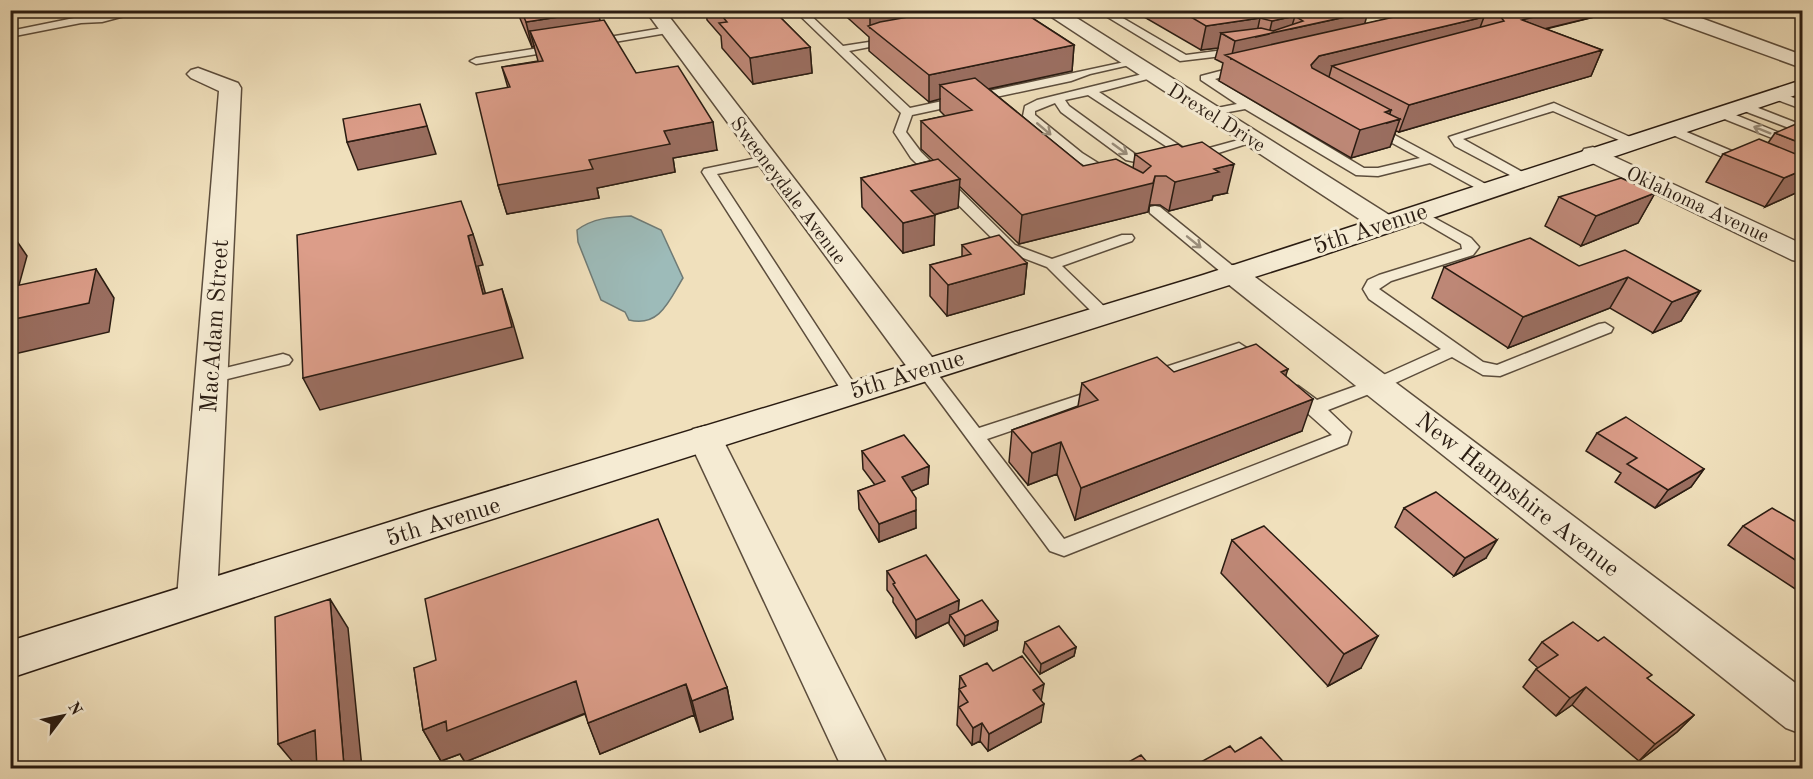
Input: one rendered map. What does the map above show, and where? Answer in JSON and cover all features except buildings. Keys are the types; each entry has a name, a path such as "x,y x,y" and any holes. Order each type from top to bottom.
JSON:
{"street":[{"name":"Sweeneydale Avenue","path":"654,10 924,368"},
{"name":"Drexel Drive","path":"1049,10 1385,224"},
{"path":"1660,10 1802,86"},
{"name":"MacAdam Street","path":"197,598 230,88 198,74"},
{"name":"5th Avenue","path":"10,660 197,598 924,368 1233,274 1802,86"},
{"name":"Oklahoma Avenue","path":"1593,154 1803,254"},
{"name":"New Hampshire Avenue","path":"1233,274 1803,714"},
{"path":"705,438 866,768"}],"lane":[{"path":"72,10 81,20"},
{"path":"10,34 81,20 102,20 142,10"},
{"path":"799,10 908,112"},
{"path":"992,21 1049,10"},
{"path":"1101,10 1184,59 1255,48"},
{"path":"476,61 669,30"},
{"path":"840,50 898,39"},
{"path":"908,112 1071,78 1083,67 1130,62"},
{"path":"1258,65 1205,79 1361,172 1378,172 1431,159"},
{"path":"1122,184 1086,163 1029,116 1029,109 1151,75"},
{"path":"1090,91 1190,158"},
{"path":"1059,100 1065,109 1131,157 1153,163 1190,158 1253,140"},
{"path":"1211,113 1247,105"},
{"path":"1522,178 1460,143 1455,137 1554,107 1633,141"},
{"path":"1732,109 1803,129"},
{"path":"1732,109 1803,146"},
{"path":"908,112 900,132 916,155 1010,248 1052,264 1104,315"},
{"path":"1362,122 1488,189"},
{"path":"1670,129 1763,170"},
{"path":"766,160 709,172 851,392"},
{"path":"1155,210 1233,274"},
{"path":"1418,213 1466,242 1471,247 1468,252 1385,278 1374,283 1371,289 1375,296 1477,366 1489,371 1500,370 1605,328"},
{"path":"1052,264 1127,238"},
{"path":"924,368 975,436 1057,545 1064,548 1340,439 1342,432 1239,348 975,436"},
{"path":"1315,408 1376,385 1453,350"},
{"path":"211,377 283,360"}],"water":[{"path":"631,216 661,230 683,278 663,310 649,320 629,320 625,312 601,300 578,242 577,230 583,226 609,218"}]}
